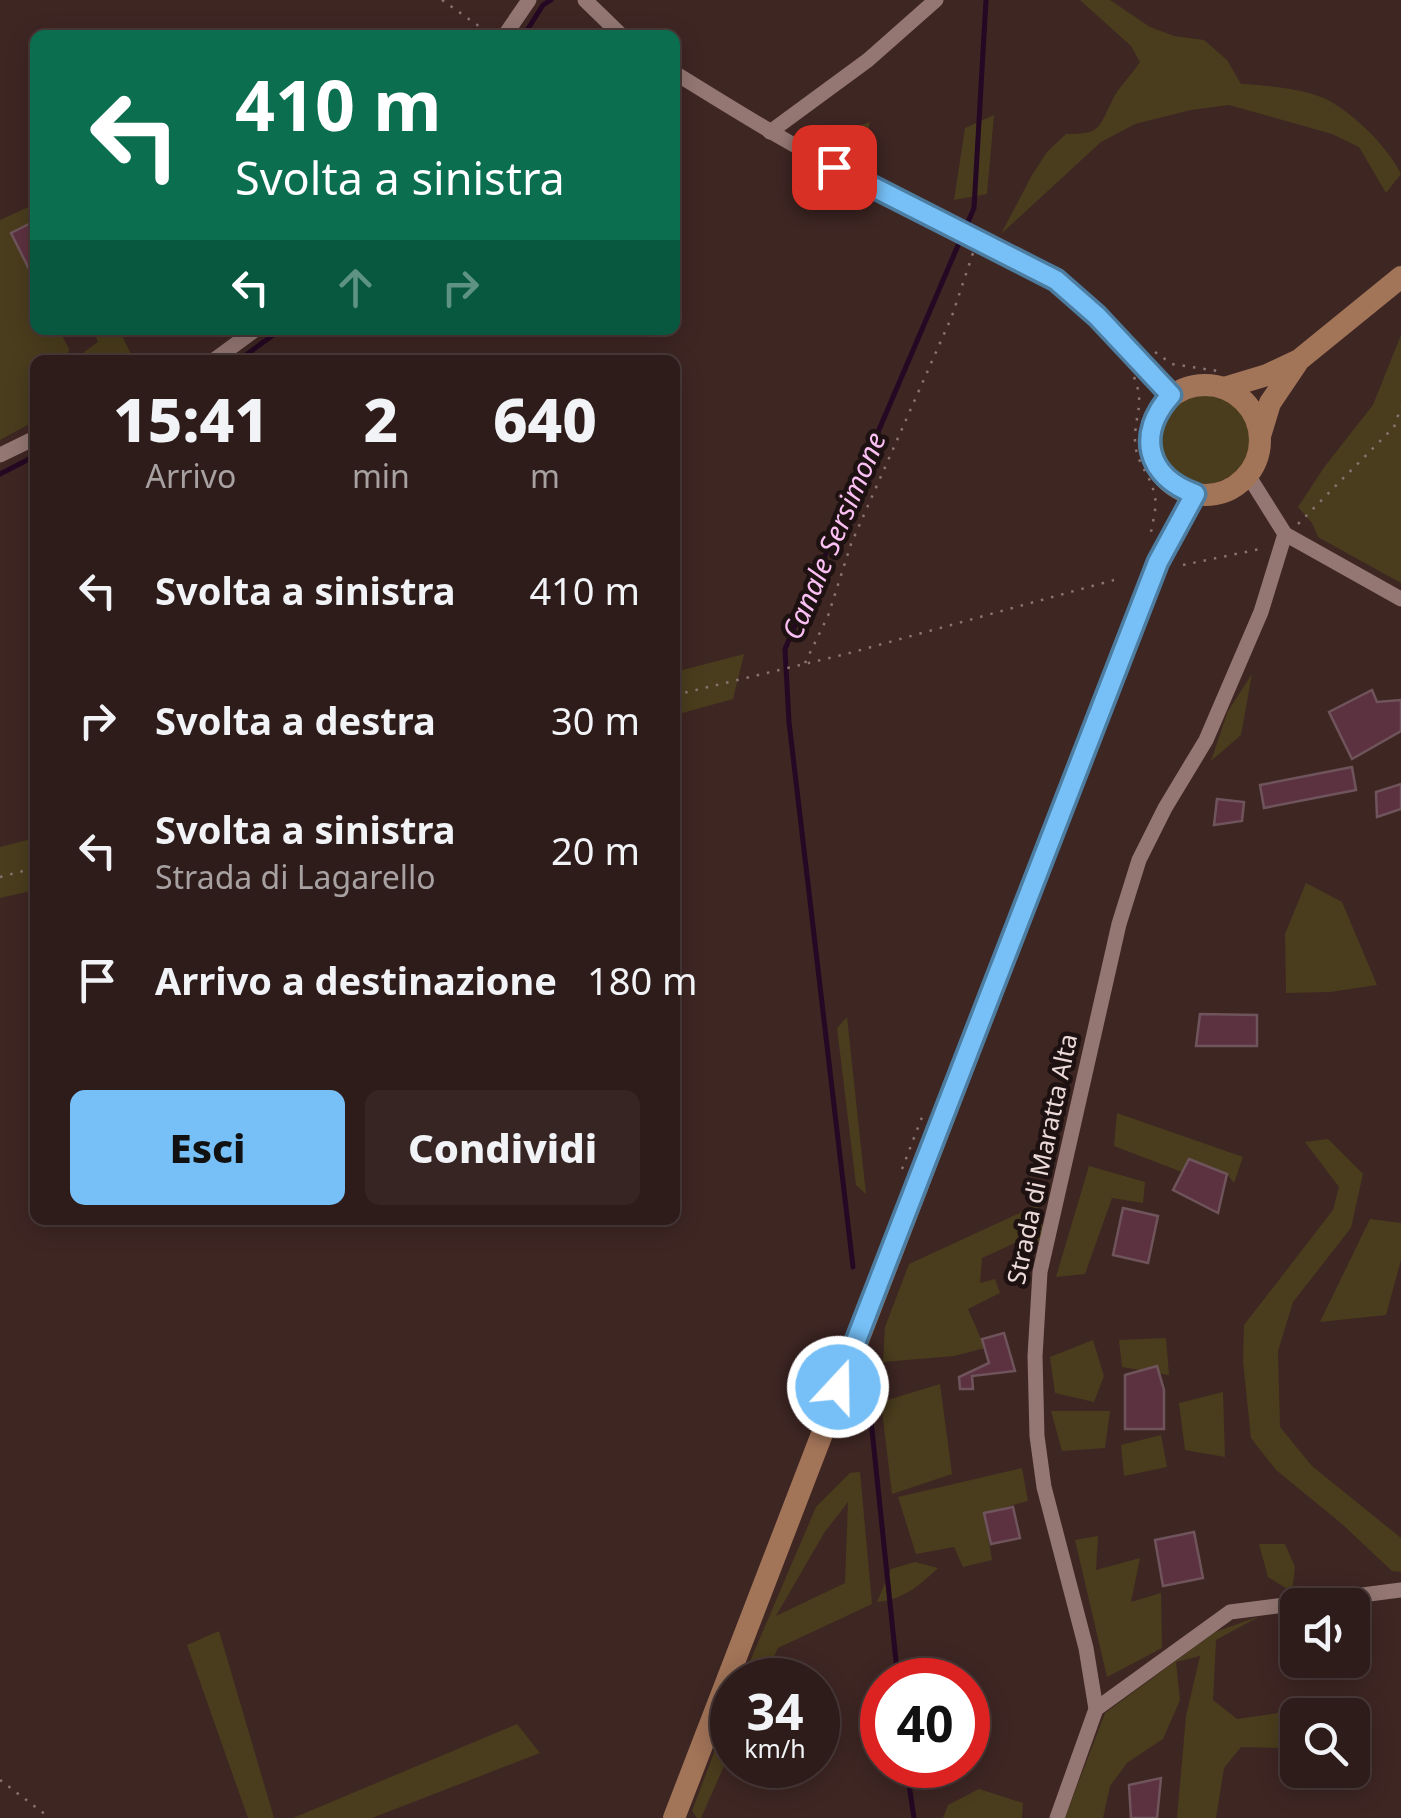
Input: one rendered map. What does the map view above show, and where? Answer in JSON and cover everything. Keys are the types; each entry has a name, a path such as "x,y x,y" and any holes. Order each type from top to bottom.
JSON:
{"street":[{"path":"509,30 529,0"},
{"path":"770,132 868,60 936,0"},
{"path":"586,2 616,30"},
{"path":"680,75 770,132 1056,280 1097,316 1171,395"},
{"path":"1224,388 1299,360 1401,277"},
{"path":"221,355 249,335"},
{"path":"1260,437 1252,411 1240,397 1206,384 1171,395 1151,426 1150,444 1154,462 1178,488 1213,495 1230,489 1255,464 1270,403 1299,360"},
{"path":"0,455 30,440"},
{"path":"1248,475 1284,540 1401,599"},
{"path":"674,1818 1158,562 1195,494"},
{"name":"Strada di Maratta Alta","path":"1058,1818 1096,1709 1086,1648 1042,1470 1036,1356 1040,1272 1119,924 1139,860 1164,808 1206,740 1262,612 1284,540"},
{"path":"1096,1709 1230,1612 1401,1590"}],"path":[{"path":"442,0 484,30"},
{"path":"805,663 828,616 851,544 952,316 978,238"},
{"path":"1183,564 1284,540 1394,427 1401,407"},
{"path":"680,693 1114,580"},
{"path":"0,877 30,869"},
{"path":"0,1780 50,1818"}],"shaded area":[{"path":"1080,0 1110,0 1150,27 1174,36 1204,40 1227,60 1241,84 1297,90 1328,100 1370,132 1401,174 1386,193 1359,147 1332,134 1229,105 1191,110 1135,124 1101,142 1001,234 1047,152 1066,134 1097,128 1140,62 1131,46"},
{"path":"994,115 987,194 954,200 965,128"},
{"path":"870,122 861,164 813,140"},
{"path":"30,206 30,335 62,335 69,349 68,355 30,355 30,424 0,440 0,220"},
{"path":"95,335 122,335 132,355 80,355 98,342"},
{"path":"1401,335 1401,583 1318,537 1298,507 1373,405"},
{"path":"1204,392 1221,396 1236,406 1246,421 1250,438 1246,455 1236,470 1221,480 1204,484 1187,480 1172,470 1162,455 1158,438 1162,421 1172,406 1187,396"},
{"path":"744,654 733,699 680,714 680,671"},
{"path":"1252,674 1241,735 1211,761 1228,711"},
{"path":"30,839 30,891 0,898 0,847"},
{"path":"1306,883 1342,902 1377,985 1286,993 1285,934"},
{"path":"847,1017 866,1194 856,1185 837,1028"},
{"path":"1117,1113 1243,1157 1234,1183 1227,1174 1189,1159 1182,1172 1114,1146"},
{"path":"1328,1139 1363,1174 1351,1228 1293,1302 1278,1351 1280,1427 1312,1466 1401,1538 1401,1572 1392,1571 1276,1470 1251,1438 1243,1361 1244,1325 1333,1210 1339,1187 1305,1142"},
{"path":"1089,1166 1145,1182 1143,1203 1112,1198 1085,1274 1056,1277"},
{"path":"1037,1205 1044,1231 1031,1257 1017,1242 982,1258 980,1283 995,1279 1000,1293 968,1309 985,1348 954,1356 883,1362 885,1327 909,1264"},
{"path":"1370,1219 1401,1223 1401,1260 1386,1315 1320,1322"},
{"path":"1166,1338 1169,1375 1122,1367 1119,1340"},
{"path":"1093,1340 1104,1376 1094,1402 1055,1393 1050,1357"},
{"path":"940,1384 952,1474 892,1494 881,1402"},
{"path":"1223,1392 1225,1457 1185,1450 1179,1403"},
{"path":"1051,1411 1110,1411 1105,1448 1062,1451"},
{"path":"1161,1435 1167,1467 1124,1476 1121,1445"},
{"path":"1022,1468 1028,1501 984,1513 992,1560 963,1567 954,1547 916,1554 898,1497"},
{"path":"860,1472 872,1604 778,1648 773,1658 751,1658 816,1507 850,1473","holes":["848,1502 845,1583 776,1616 824,1533"]},
{"path":"1098,1536 1096,1570 1140,1558 1131,1602 1161,1593 1162,1648 1107,1677 1075,1540"},
{"path":"1259,1544 1285,1544 1295,1567 1292,1588 1268,1577"},
{"path":"915,1562 938,1568 903,1595 877,1602 891,1569"},
{"path":"1260,1616 1216,1640 1213,1700 1237,1719 1280,1713 1280,1748 1241,1747 1224,1768 1216,1818 1177,1818 1186,1716 1200,1656 1176,1662 1180,1700 1163,1739 1127,1763 1110,1786 1103,1818 1059,1818 1066,1815 1105,1713 1215,1632"},
{"path":"219,1631 274,1818 248,1818 187,1645"},
{"path":"517,1724 540,1753 372,1818 293,1818"},
{"path":"710,1763 710,1788 714,1788 701,1818 692,1811"},
{"path":"979,1789 1023,1803 1022,1818 943,1818 948,1805"}],"building":[{"path":"30,224 30,271 11,233"},
{"path":"1372,690 1377,702 1401,700 1401,731 1352,759 1329,712"},
{"path":"1352,767 1356,790 1264,808 1260,785"},
{"path":"1401,784 1401,809 1377,817 1376,792"},
{"path":"1217,799 1244,802 1242,821 1214,825"},
{"path":"1200,1014 1257,1015 1257,1046 1196,1046"},
{"path":"1189,1159 1227,1174 1218,1213 1173,1190"},
{"path":"1123,1208 1158,1216 1148,1263 1113,1255"},
{"path":"1004,1333 1015,1371 972,1376 973,1389 960,1389 959,1377 989,1363 982,1339"},
{"path":"1157,1366 1164,1390 1164,1429 1125,1429 1125,1375"},
{"path":"1013,1507 1020,1538 991,1544 984,1513"},
{"path":"1194,1532 1203,1578 1163,1586 1155,1540"},
{"path":"1161,1778 1157,1818 1131,1818 1129,1785"}],"waterway":[{"path":"527,30 543,5 551,0"},
{"name":"Canale Sersimone","path":"853,1267 789,722 785,649 974,208 986,0"},
{"path":"246,355 273,335"},
{"path":"0,474 30,459"},
{"name":"Canale Sersimone","path":"867,1382 896,1658"},
{"name":"Canale Sersimone","path":"909,1788 914,1818"}],"route":[{"path":"834,167 1056,280 1097,316 1171,395 1151,426 1154,462 1178,488 1195,494 1158,562 838,1387"}]}
